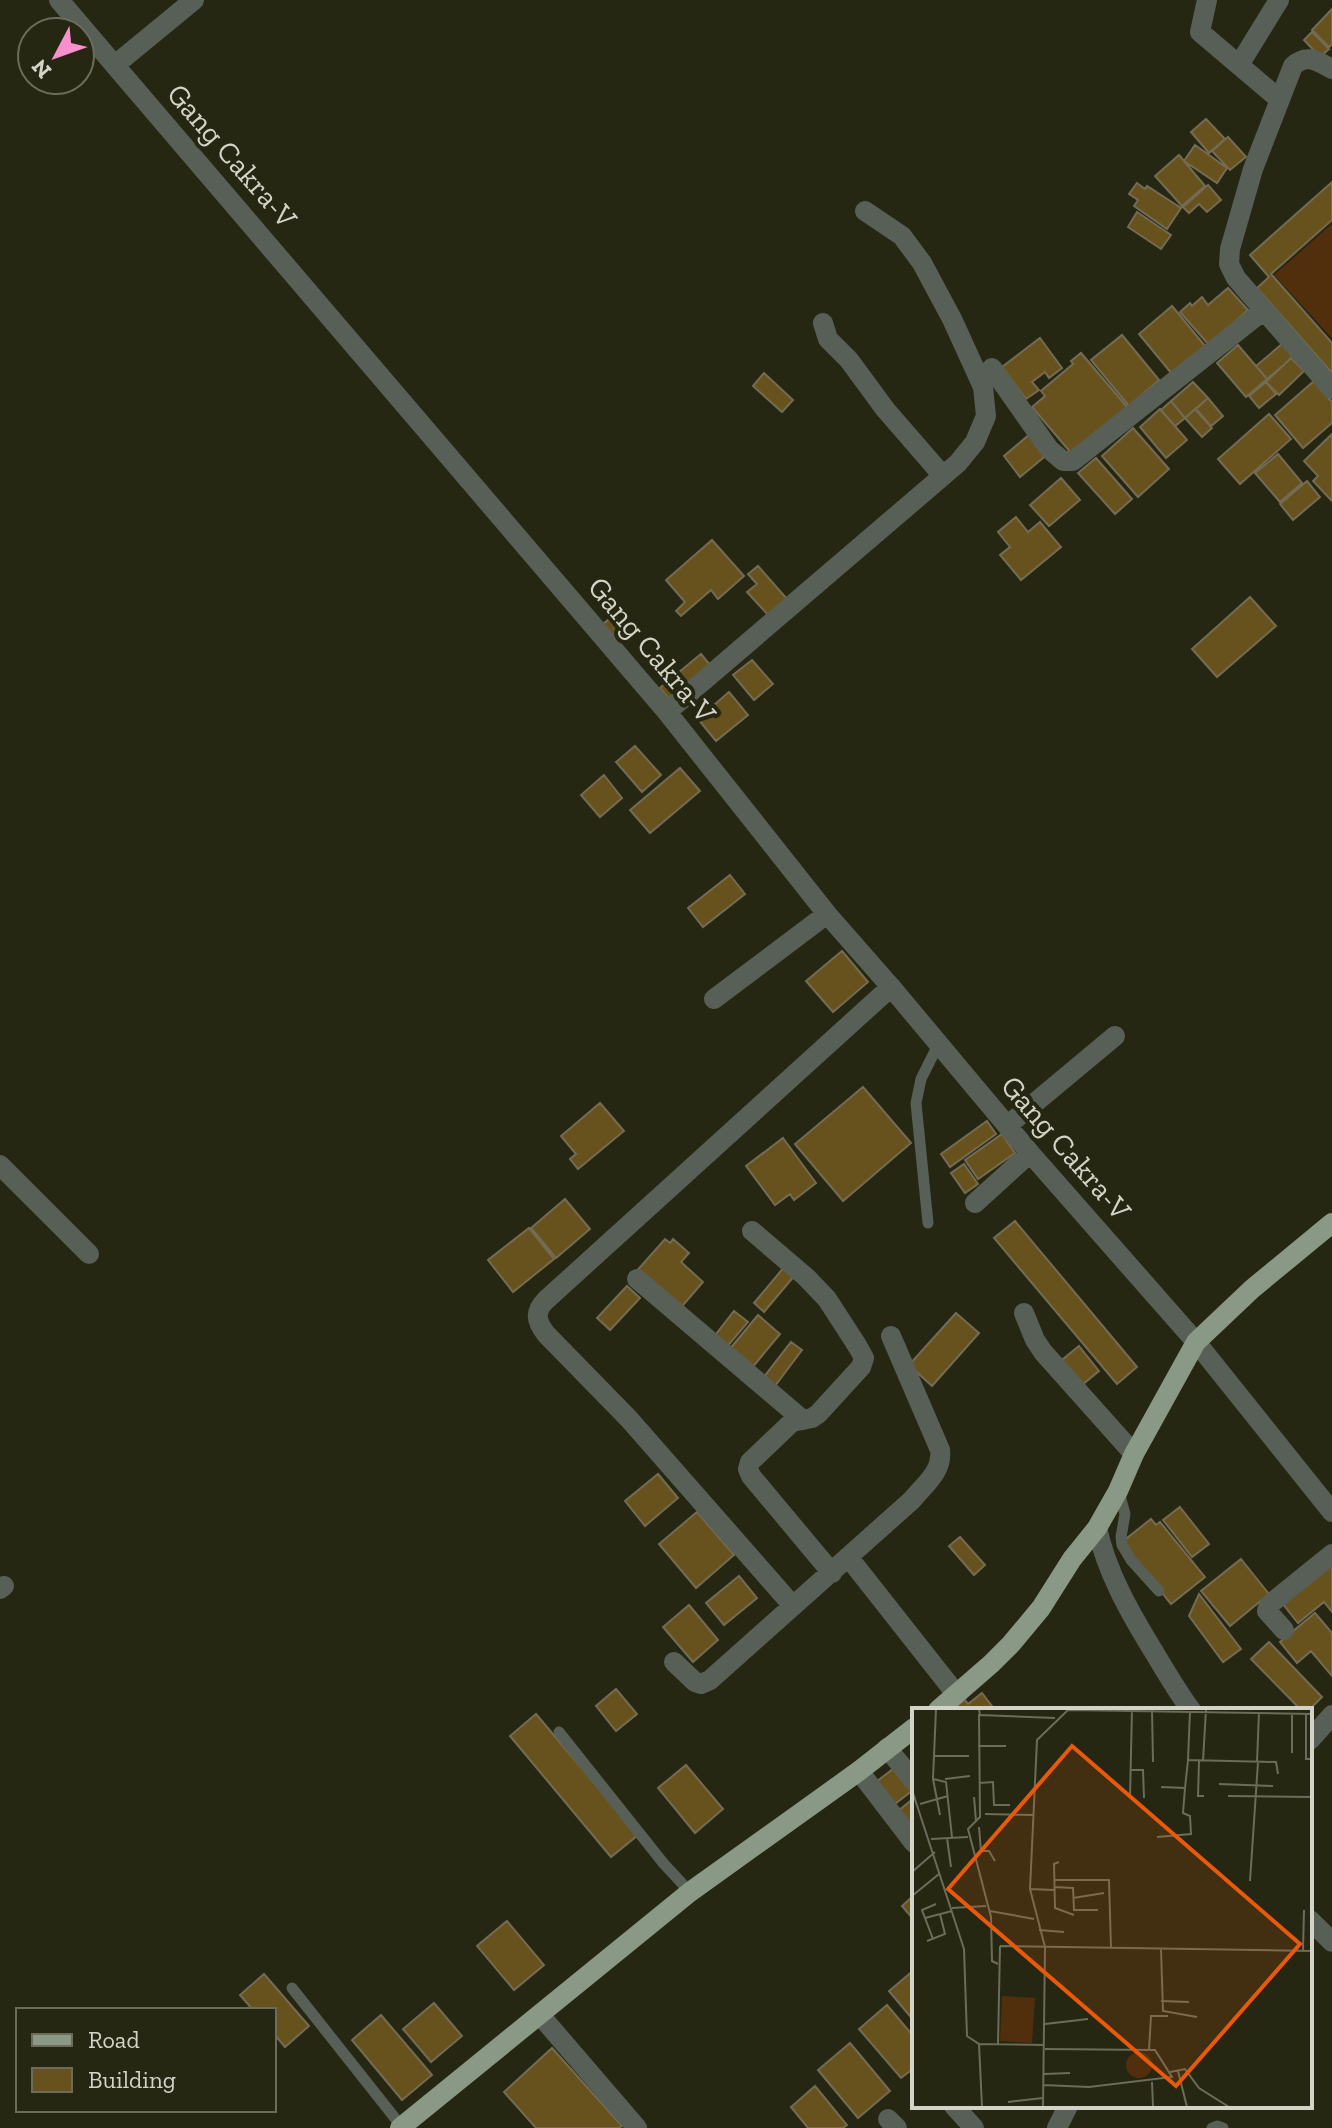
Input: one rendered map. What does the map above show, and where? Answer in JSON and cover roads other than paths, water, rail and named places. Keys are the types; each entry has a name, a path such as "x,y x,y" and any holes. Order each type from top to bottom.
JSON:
{"main road":[{"path":"941,1708 1011,1644 1041,1608 1072,1559 1097,1528 1196,1342 1252,1289 1332,1223"},
{"path":"401,2127 690,1892 912,1729"}],"street":[{"name":"Gang Cakra-V","path":"59,0 667,712 827,914 1196,1342 1332,1512"},
{"path":"115,65 194,0"},
{"path":"1207,0 1200,32 1279,99"},
{"path":"1239,65 1279,0"},
{"path":"1332,69 1309,58 1297,62 1279,99 1253,169 1230,249 1229,264 1236,278 1263,311 1332,389"},
{"path":"667,712 958,463 975,442 986,416 983,387 922,263 902,236 865,211"},
{"path":"992,368 1049,449 1063,461 1073,461 1263,311"},
{"path":"823,323 828,339 849,360 885,409 943,476"},
{"path":"714,999 827,914"},
{"path":"793,1606 629,1419 546,1334 539,1325 537,1311 891,987"},
{"path":"1007,1126 1115,1036"},
{"path":"975,1203 1030,1153"},
{"path":"0,1165 89,1254"},
{"path":"752,1231 827,1299 864,1358 861,1367 818,1414 792,1422 750,1462 748,1469 832,1573"},
{"path":"637,1279 803,1420"},
{"path":"1024,1313 1043,1352 1134,1454"},
{"path":"674,1662 695,1682 701,1684 710,1680 912,1500 938,1470 942,1460 940,1450 891,1336"},
{"path":"1097,1528 1109,1569 1123,1597 1190,1708"},
{"path":"1284,1630 1267,1611 1269,1605 1332,1554"},
{"path":"849,1558 957,1695"},
{"path":"1312,1738 1332,1715"},
{"path":"887,1748 912,1779"},
{"path":"859,1771 912,1840"},
{"path":"1312,1922 1332,1942"},
{"path":"540,2015 637,2128"},
{"path":"956,2108 974,2128"},
{"path":"1057,2128 1067,2108"}],"lane":[{"path":"928,1223 916,1103 921,1079 938,1045"},
{"path":"1118,1491 1125,1514 1122,1545 1159,1591"},
{"path":"559,1732 690,1892"},
{"path":"292,1988 401,2127"},
{"path":"1212,2128 1223,2128"}]}
